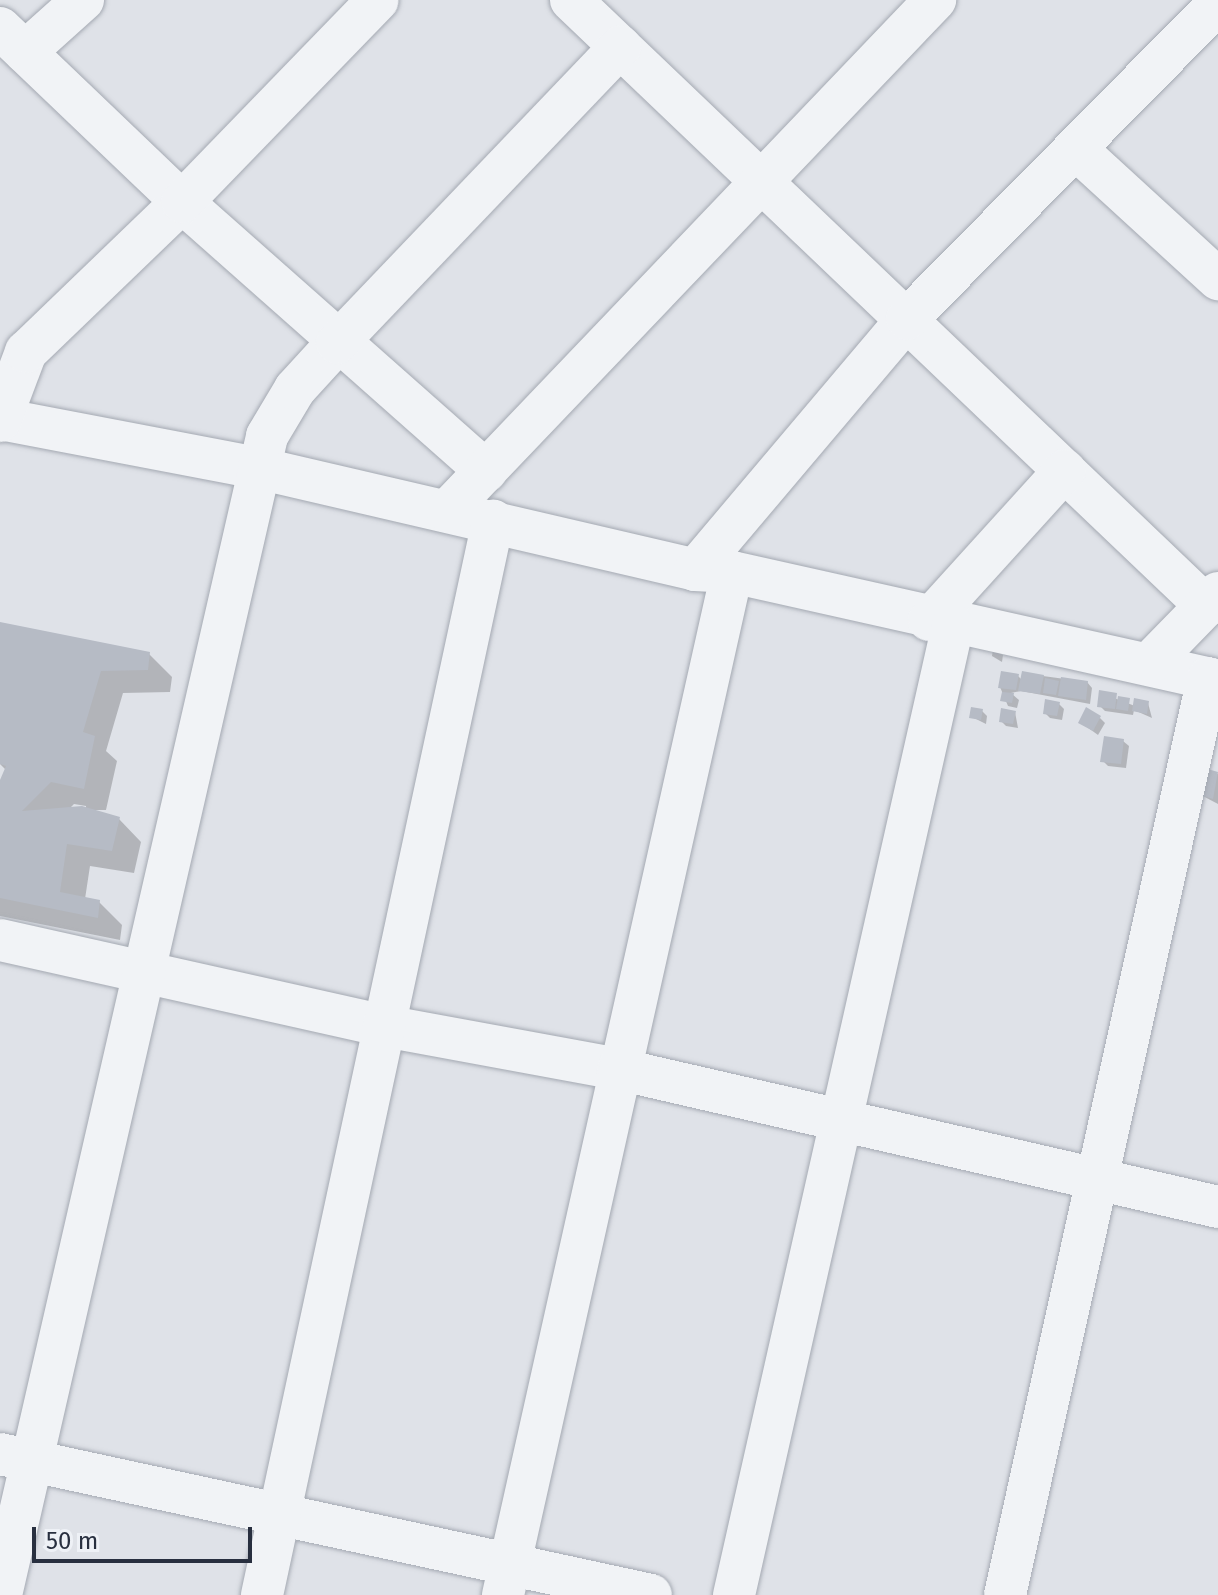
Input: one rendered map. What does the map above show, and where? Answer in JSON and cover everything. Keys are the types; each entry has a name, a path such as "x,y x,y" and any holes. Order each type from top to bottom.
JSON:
{"street":[{"path":"83,0 13,40 182,202 337,343 486,471"},
{"path":"378,0 182,202 13,340 0,420 258,468 941,622 1213,679 1094,1181 1005,1595"},
{"path":"571,0 1065,470 1212,600 1149,664"},
{"path":"447,511 764,183 935,0"},
{"path":"507,1578 618,1069 713,571 907,319 1218,4"},
{"path":"1,1595 15,1457 146,972 258,468 280,411 337,343 620,47"},
{"path":"1076,149 1218,279"},
{"path":"734,1595 841,1121 941,622 1065,470"},
{"path":"262,1595 493,521"},
{"path":"0,940 384,1026 618,1069 1094,1181 1218,1207"},
{"path":"15,1457 278,1518 507,1578 651,1595"}],"building":[{"path":"0,622 150,652 148,670 101,671 83,732 95,736 84,789 51,782 22,811 82,806 120,817 112,851 67,844 60,892 100,900 98,918 0,898 0,780 6,766 0,764"},
{"path":"1001,671 1019,674 1016,690 998,688"},
{"path":"1022,671 1044,675 1040,694 1018,691"},
{"path":"1061,677 1088,681 1086,700 1058,696"},
{"path":"1045,678 1059,681 1056,695 1043,693"},
{"path":"1099,690 1117,693 1115,709 1097,707"},
{"path":"1002,692 1014,693 1012,703 1000,701"},
{"path":"1118,696 1130,698 1128,711 1116,709"},
{"path":"1134,698 1149,701 1147,714 1132,711"},
{"path":"1045,699 1060,702 1057,716 1043,714"},
{"path":"971,707 983,709 981,720 969,718"},
{"path":"1086,707 1101,716 1093,731 1078,723"},
{"path":"1001,708 1016,711 1013,724 999,722"},
{"path":"1104,736 1124,739 1121,764 1100,762"},
{"path":"1204,768 1218,772 1213,799 1197,794"}]}
